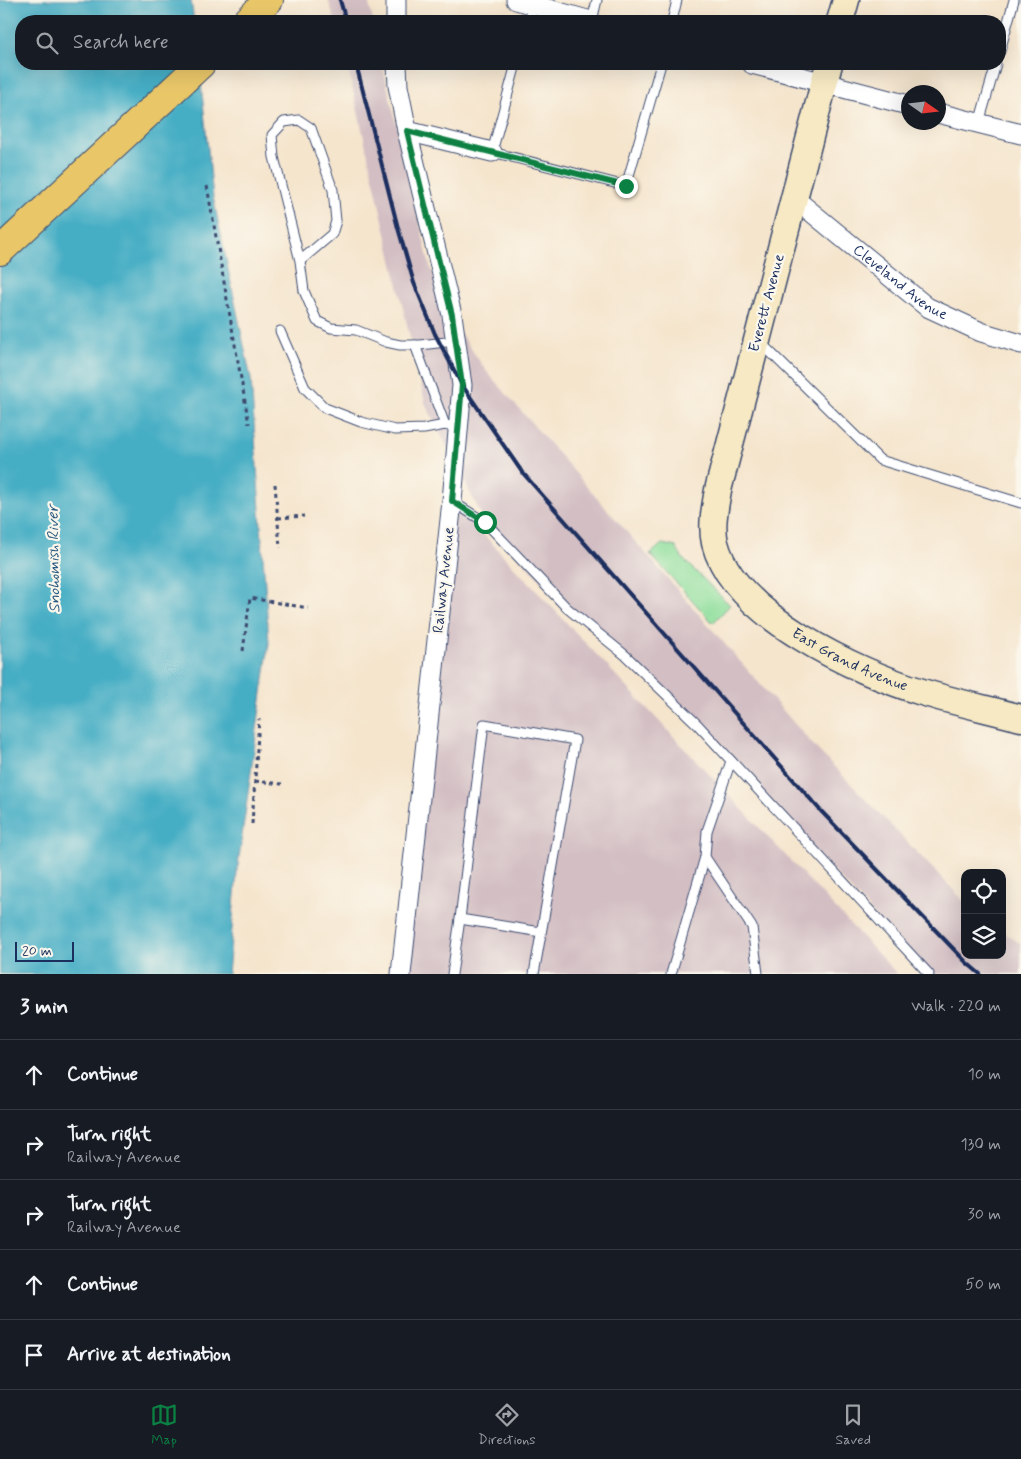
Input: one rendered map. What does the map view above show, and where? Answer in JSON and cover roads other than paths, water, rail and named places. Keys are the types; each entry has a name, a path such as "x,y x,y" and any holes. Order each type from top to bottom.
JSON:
{"highway":[{"path":"253,15 269,0"},
{"path":"0,251 195,70"}],"main road":[{"path":"842,15 846,0"},
{"name":"Everett Avenue","path":"716,544 713,527 718,490 827,73"},
{"name":"East Grand Avenue","path":"716,544 724,566 745,593 781,624 835,656 892,682 1021,718"}],"street":[{"path":"396,0 396,15"},
{"path":"525,9 558,15"},
{"name":"Railway Avenue","path":"397,70 398,86 407,131 452,315 462,385 451,426 452,501 401,974"},
{"path":"802,70 827,73 901,102"},
{"path":"946,114 1021,134"},
{"path":"407,131 492,152"},
{"name":"Cleveland Avenue","path":"794,198 927,307 981,332 1021,344"}],"lane":[{"path":"593,15 597,0"},
{"path":"674,15 678,0"},
{"path":"1006,29 1014,0"},
{"path":"514,70 492,152 626,186 658,70"},
{"path":"979,123 994,70"},
{"path":"300,261 332,234 336,221 333,190 311,128 299,120 284,122 272,135 274,157 300,261 304,291 317,321 331,328 356,330 386,342 400,345 455,341"},
{"path":"280,331 305,388 326,408 361,422 395,430 451,426 414,345"},
{"path":"757,340 880,460 1021,503"},
{"path":"452,501 485,522 567,608 625,655 698,725 929,974"},
{"path":"452,974 484,724 575,740 534,974"},
{"path":"671,974 705,857 707,832 731,761"},
{"path":"705,857 752,927 758,974"},
{"path":"460,919 541,932"}],"water":[{"name":"Snohomish River","path":"0,0 191,0 193,15 15,15 15,70 200,70 213,197 251,379 269,643 237,872 228,974 0,974"}],"railway":[{"path":"340,0 344,15"},
{"path":"358,70 414,283 435,334 462,385 522,472 820,810 967,963 980,974"}]}
